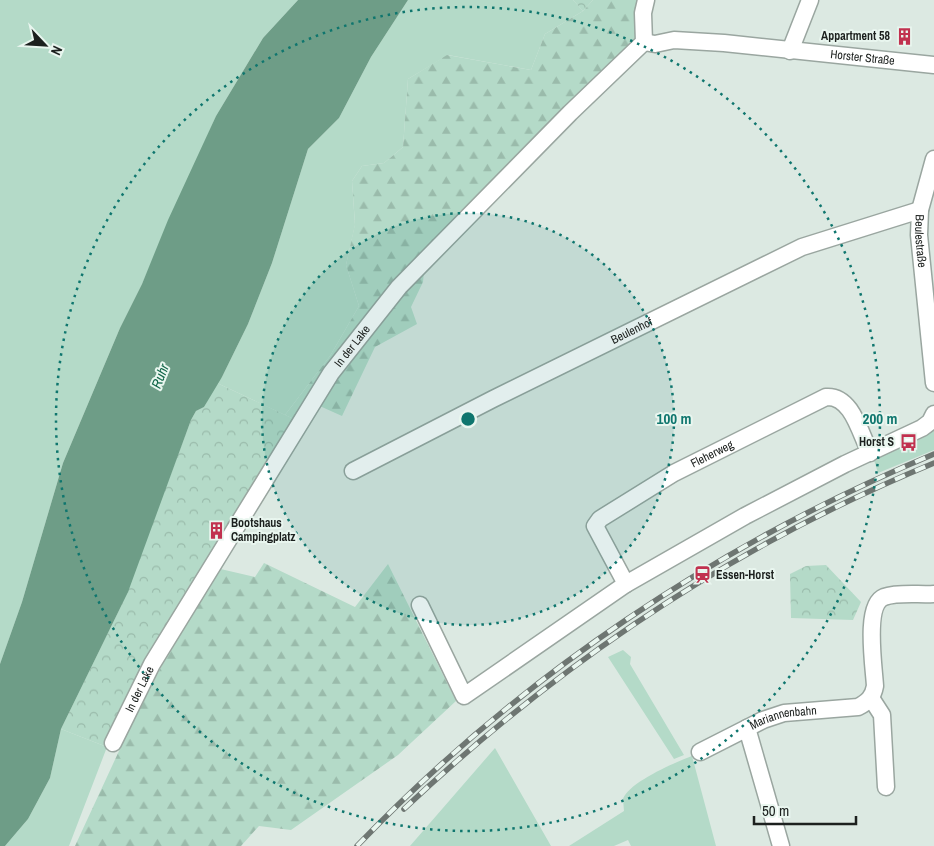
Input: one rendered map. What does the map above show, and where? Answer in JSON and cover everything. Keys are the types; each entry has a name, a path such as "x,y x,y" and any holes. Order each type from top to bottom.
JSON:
{"street":[{"path":"645,36 643,13 646,0"},
{"path":"790,50 810,0"},
{"name":"Horster Straße","path":"645,36 662,44 674,40 934,65"},
{"name":"In der Lake","path":"113,743 152,664 245,509 331,373 399,287 645,36"},
{"name":"Beulestraße","path":"934,160 920,210 919,235 934,383"},
{"name":"Beulenhof","path":"354,471 493,399 802,247 920,210"},
{"name":"Fleherweg","path":"626,584 595,526 600,519 674,473 822,398 829,397 839,399 847,406 870,453"},
{"path":"420,605 464,696 626,584 745,516 911,434 930,422 934,414"},
{"path":"886,787 882,715 871,698 874,686 872,619 877,602 883,598 934,594"},
{"name":"Mariannenbahn","path":"700,752 747,728 784,713 858,707 871,698"},
{"path":"747,728 781,846"}],"green space":[{"path":"0,0 298,0 263,38 216,116 142,284 120,328 63,463 22,602 0,664"},
{"path":"408,0 573,0 583,11 545,34 531,70 448,55 408,79 403,147 384,163 362,166 352,181 355,225 346,265 359,306 330,356 285,415 217,383 222,377 248,324 272,263 308,149 339,118 371,57"},
{"path":"573,0 593,0 583,11"},
{"path":"593,0 644,0 642,41 425,262 423,282 411,307 417,324 375,347 342,416 313,403 298,421 285,415 330,356 359,306 346,265 355,224 352,181 362,166 384,163 403,147 408,79 447,55 531,70 545,34 583,11"},
{"path":"217,383 298,421 107,747 61,729 122,604 191,420 196,411 204,407"},
{"path":"934,428 934,450 878,473 873,457"},
{"path":"264,563 355,607 388,564 456,701 398,755 291,830 259,826 241,846 75,846 125,738 212,567 255,577"},
{"path":"826,565 861,602 853,620 791,618 790,574 806,566"},
{"path":"623,650 631,657 630,664 684,755 674,759 608,657"},
{"path":"61,729 107,747 69,846 5,846 28,819 50,778"},
{"path":"495,748 551,846 410,846"},
{"path":"692,756 716,846 631,846 628,840 614,846 569,846 624,811 623,799 634,786 654,773"}],"water":[{"name":"Ruhr","path":"298,0 408,0 371,57 339,118 308,149 272,263 248,324 222,377 204,407 196,411 191,420 128,592 61,729 50,778 28,819 5,846 0,846 0,664 22,602 63,463 120,328 142,284 168,220 216,116 263,38"}],"railway":[{"path":"357,846 419,784 485,726 554,671 625,620 699,573 776,529 854,490 934,454"},
{"path":"404,809 524,705 588,657 653,612 721,570 790,531 861,495 934,463"}],"place":[{"name":"Appartment 58","path":"904,36"},
{"name":"Horst S","path":"908,442"},
{"name":"Bootshaus Campingplatz","path":"217,530"},
{"name":"Essen-Horst","path":"702,575"}]}
